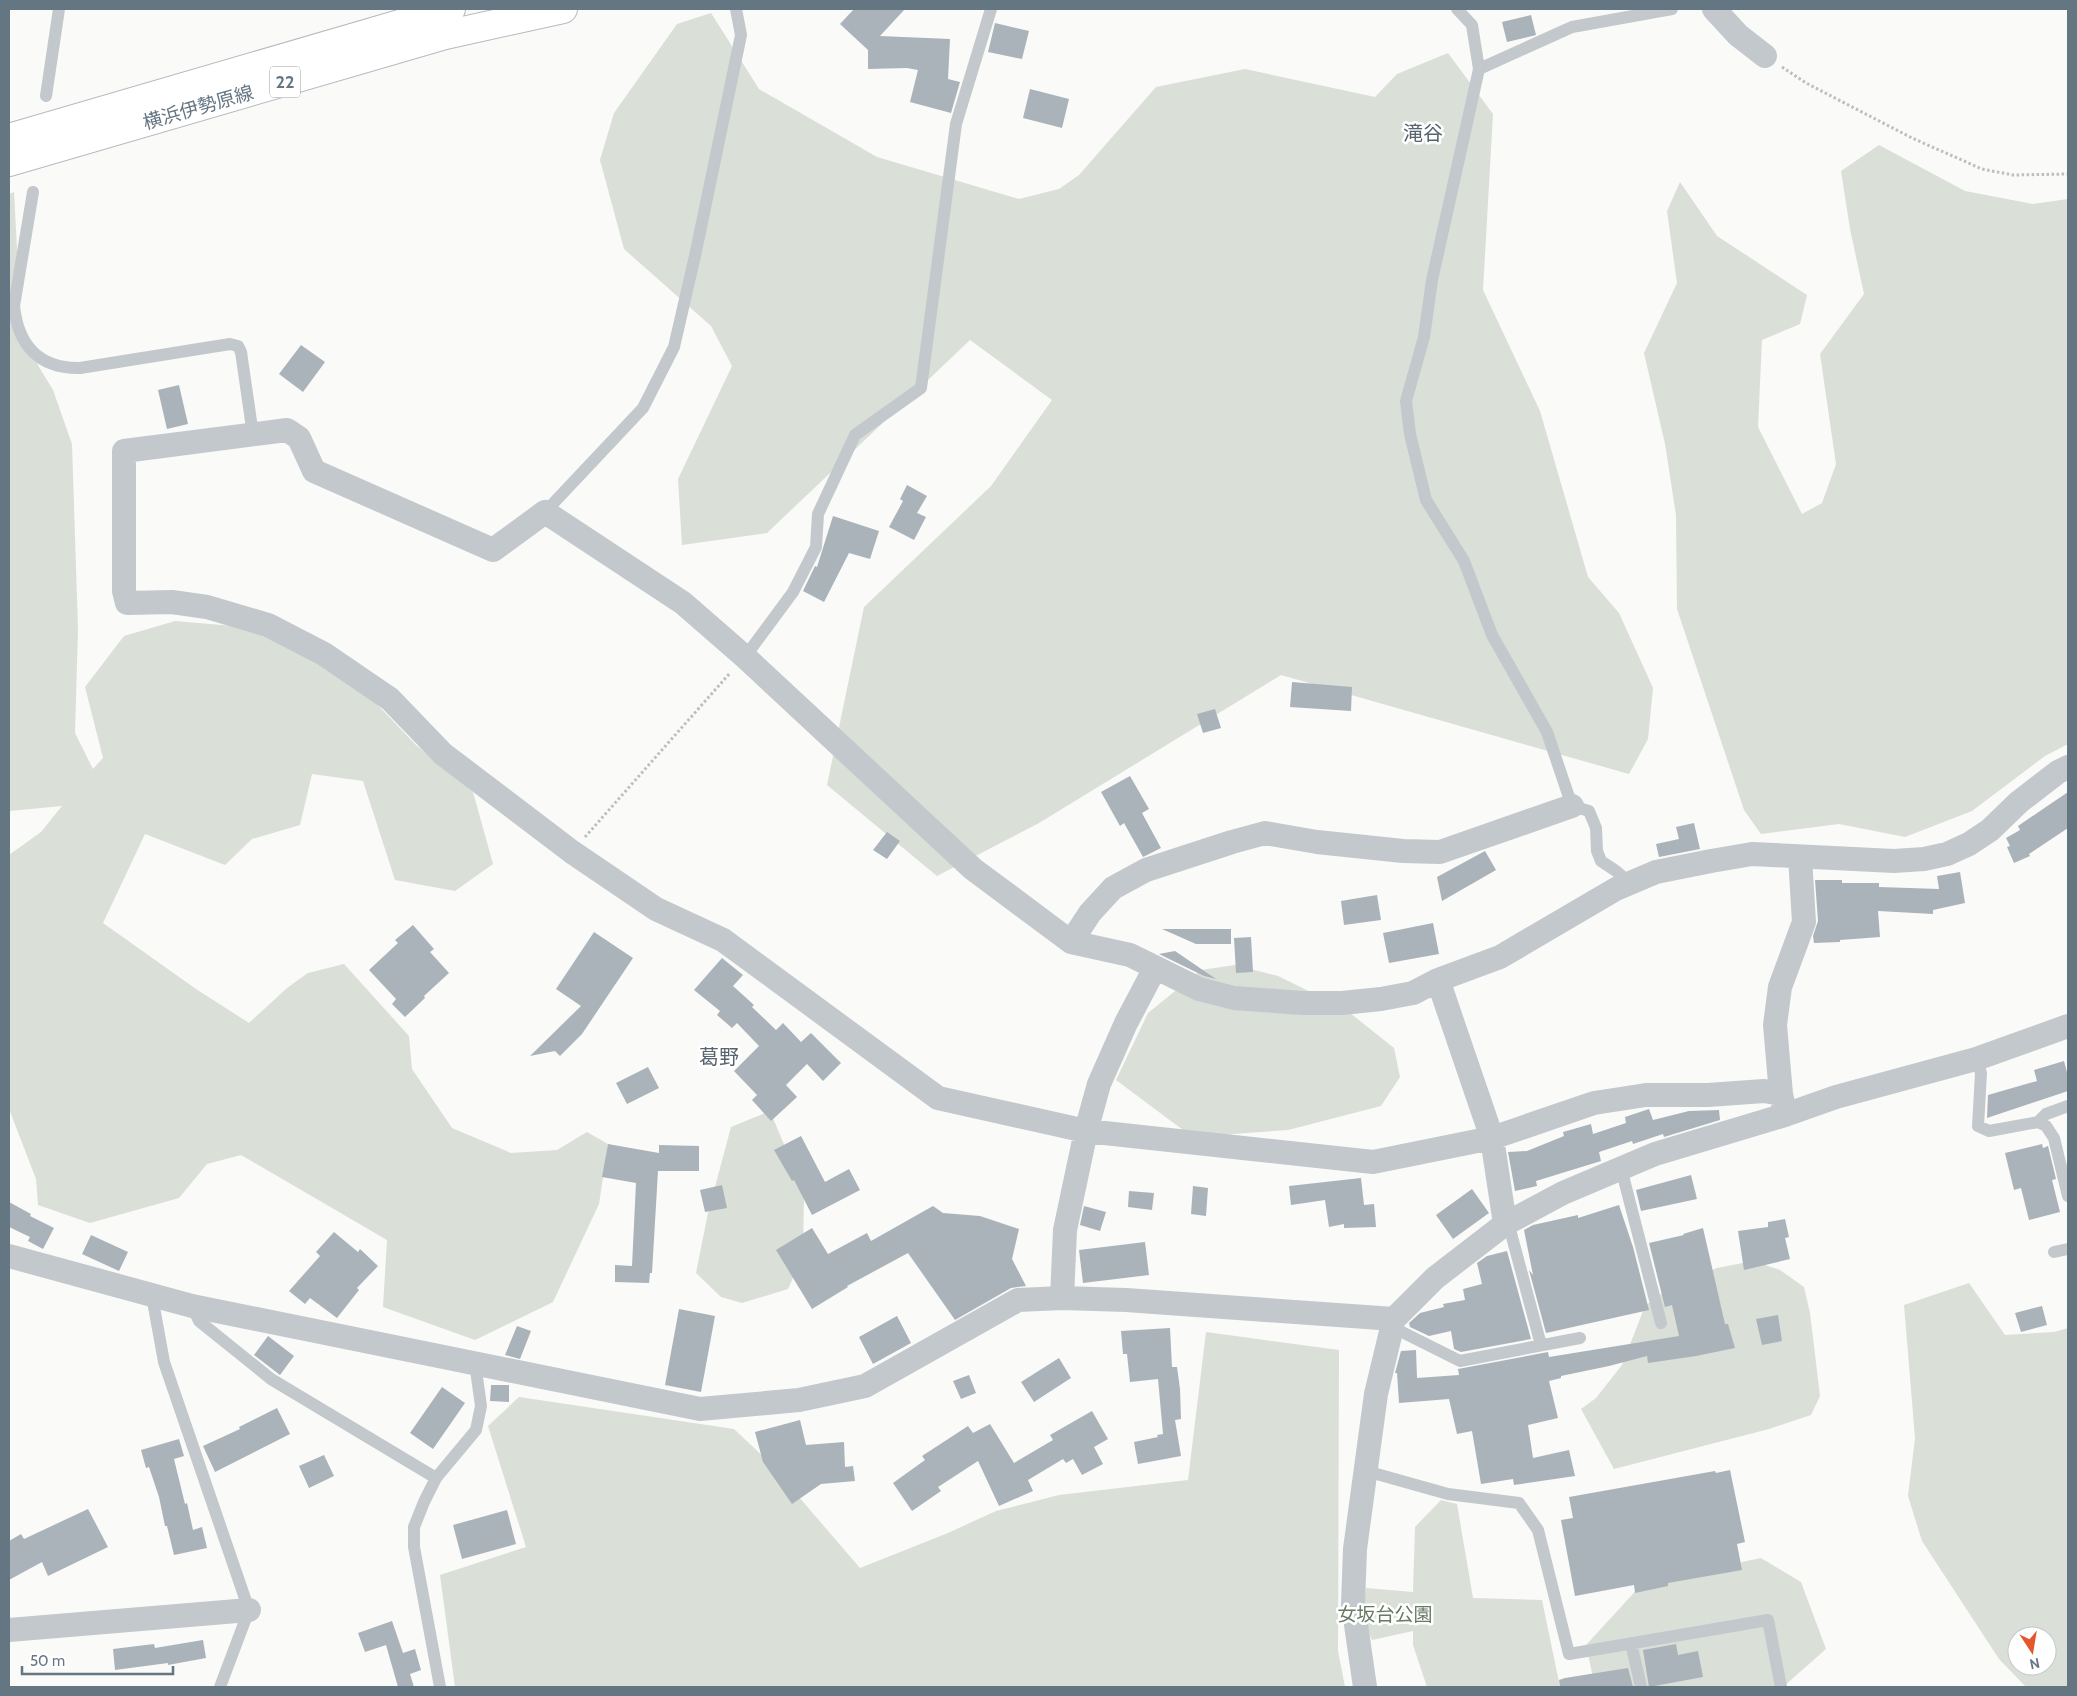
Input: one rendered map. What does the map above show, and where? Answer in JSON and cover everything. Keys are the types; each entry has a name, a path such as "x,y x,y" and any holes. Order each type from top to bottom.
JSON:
{"main road":[{"name":"横浜伊勢原線","path":"9,138 451,9"},
{"name":"横浜伊勢原線","path":"9,162 445,35 563,9"}],"street":[{"path":"1714,9 1738,35 1765,56"},
{"path":"1783,1104 1764,1091 1708,1095 1646,1094 1594,1102 1492,1138 1373,1162 1086,1131 938,1098 723,940 656,909 572,852 443,754 390,699 324,654 268,625 207,607 172,602 127,603 124,591 124,451 287,430 299,438 314,471 492,550 545,512 683,603 745,657 973,869 1071,942 1130,956 1199,990 1225,996 1302,1003 1342,1003 1413,993 1438,980 1500,957 1616,889 1656,872 1752,854 1894,861 1924,859 1946,854 1969,844 1990,830 2019,802 2058,772 2068,767"},
{"path":"1071,942 1090,913 1113,888 1146,870 1265,833 1403,851 1440,852 1572,806"},
{"path":"1783,1104 1776,1025 1780,987 1804,922 1800,857"},
{"path":"1062,1298 1065,1230 1086,1131 1099,1084 1126,1023 1155,968"},
{"path":"1438,980 1492,1138 1507,1223"},
{"path":"1365,1687 1353,1604 1355,1549 1376,1394 1393,1323 1435,1278 1507,1223 1563,1193 1654,1154 1783,1104 1836,1097 1976,1058 2068,1026"},
{"path":"9,1256 192,1306 700,1409 799,1400 866,1386 1018,1300 1062,1298 1126,1300 1393,1323"},
{"path":"9,1630 249,1610"}],"lane":[{"path":"46,96 59,9"},
{"path":"545,512 643,408 674,347 695,256 740,35 736,9"},
{"path":"745,657 792,592 816,547 818,514 855,435 921,388 956,124 991,9"},
{"path":"1457,9 1472,25 1479,69 1432,280 1424,338 1406,401 1410,434 1426,500 1464,561 1492,635 1547,732 1572,806 1589,812 1596,828 1597,851 1601,861 1630,884"},
{"path":"1479,69 1572,27 1672,9"},
{"path":"33,192 14,306 16,324 24,342 38,356 52,364 66,368 80,368 230,344 238,346 241,352 253,435"},
{"path":"1976,1058 1981,1073 1978,1126 1988,1131 2038,1122 2046,1114 2068,1106"},
{"path":"2038,1122 2046,1126 2054,1138 2068,1196"},
{"path":"1621,1168 1661,1323"},
{"path":"1507,1223 1541,1345"},
{"path":"2054,1252 2068,1249"},
{"path":"152,1296 164,1362 249,1610 220,1687"},
{"path":"192,1306 199,1321 270,1379 436,1478"},
{"path":"1393,1323 1460,1361 1580,1338"},
{"path":"440,1687 414,1547 414,1527 436,1478 476,1430 481,1406 475,1363"},
{"path":"1366,1471 1448,1494 1519,1503 1538,1530 1569,1654 1768,1620 1781,1687"},
{"path":"1631,1643 1641,1687"}],"path":[{"path":"1765,56 1806,83 1912,138 1982,169 2013,174 2068,174"},
{"path":"572,852 745,657"}],"green space":[{"path":"711,13 759,89 877,157 1019,199 1059,189 1079,175 1156,87 1245,69 1375,97 1397,74 1448,53 1493,114 1483,290 1540,411 1588,577 1619,613 1653,688 1648,739 1629,774 1281,675 1039,823 937,876 827,785 864,607 991,486 1052,400 970,340 767,533 682,545 678,479 732,366 711,326 624,249 600,160 614,113 677,24"},
{"path":"1879,145 1965,191 2033,204 2068,199 2068,744 2045,756 1972,811 1905,837 1839,824 1761,834 1744,810 1677,609 1676,515 1665,444 1644,353 1677,283 1667,211 1680,182 1717,236 1807,295 1800,324 1762,340 1758,427 1802,514 1822,503 1836,464 1820,354 1864,294 1850,229 1841,171"},
{"path":"14,192 21,326 39,367 53,390 72,444 78,629 75,733 93,769 103,758 85,687 124,636 175,621 278,630 351,677 416,745 473,792 493,864 455,891 395,880 363,781 312,774 300,825 252,839 225,865 145,834 103,923 196,989 249,1023 287,988 308,973 344,964 409,1036 412,1069 452,1128 511,1153 557,1150 587,1132 608,1144 599,1204 553,1302 475,1340 383,1307 387,1240 241,1155 207,1164 179,1198 90,1223 38,1205 36,1179 9,1109 9,855 41,832 62,806 9,811 9,194"},
{"path":"1235,965 1278,976 1345,1009 1394,1048 1400,1077 1381,1106 1288,1130 1219,1135 1183,1130 1116,1080 1148,1013 1201,970"},
{"path":"770,1111 804,1192 803,1256 788,1289 742,1303 721,1297 696,1273 708,1213 731,1127"},
{"path":"1753,1261 1780,1270 1804,1287 1810,1313 1820,1396 1811,1415 1769,1429 1614,1469 1581,1409 1596,1398 1622,1365 1645,1306 1673,1285 1717,1268"},
{"path":"1969,1283 2005,1335 2054,1332 2068,1328 2068,1687 2026,1687 2015,1676 2057,1676 2057,1626 2007,1626 2007,1667 1999,1659 1922,1541 1908,1496 1915,1438 1904,1305"},
{"path":"1206,1332 1339,1350 1338,1651 1345,1687 455,1687 440,1575 526,1547 488,1426 519,1397 734,1429 767,1460 860,1568 948,1533 996,1511 1059,1495 1188,1480"},
{"name":"女坂台公園","path":"1441,1500 1457,1504 1473,1598 1542,1600 1560,1687 1427,1687 1413,1645 1413,1631 1372,1640 1361,1617 1366,1588 1413,1592 1415,1527"},
{"path":"1761,1558 1801,1582 1826,1649 1783,1687 1595,1687 1586,1645 1643,1583"}],"building":[{"path":"854,9 905,9 880,36 950,39 948,79 960,82 951,113 910,102 918,70 907,68 868,69 868,50 840,24"},
{"path":"1531,15 1536,35 1507,42 1502,22"},
{"path":"995,23 1029,31 1022,59 988,52"},
{"path":"1030,89 1069,99 1062,128 1023,118"},
{"path":"301,345 325,362 303,392 279,374"},
{"path":"179,385 188,424 167,429 158,390"},
{"path":"907,485 927,496 917,513 926,517 914,540 889,527 903,501 900,499"},
{"path":"833,516 879,531 870,559 849,553 824,602 803,591 815,566 817,567"},
{"path":"1292,682 1352,687 1351,711 1290,707"},
{"path":"1215,709 1221,728 1203,733 1197,714"},
{"path":"1130,776 1149,809 1142,813 1161,848 1143,857 1124,823 1120,826 1101,792"},
{"path":"2068,792 2068,828 2029,854 2030,856 2014,863 2007,847 2010,846 2006,838 2020,830 2018,826"},
{"path":"1694,823 1700,849 1659,857 1656,844 1679,839 1676,827"},
{"path":"887,832 900,841 887,859 873,850"},
{"path":"1485,851 1496,870 1442,901 1437,877"},
{"path":"1960,872 1965,903 1933,910 1933,914 1878,911 1880,937 1814,943 1813,936 1818,921 1815,880 1842,880 1842,883 1879,883 1879,887 1939,889 1937,876"},
{"path":"1377,895 1381,920 1344,925 1341,901"},
{"path":"1433,923 1439,954 1389,963 1383,933"},
{"path":"413,925 434,949 430,952 449,973 405,1017 392,1004 396,999 369,970 398,943 395,940"},
{"path":"1162,929 1231,929 1231,944 1196,944"},
{"path":"594,932 633,958 582,1034 560,1056 555,1051 530,1056 581,1006 556,989"},
{"path":"1251,937 1253,972 1236,973 1234,938"},
{"path":"1175,951 1216,979 1204,976 1159,954"},
{"path":"722,958 743,975 733,986 754,1005 752,1007 776,1030 783,1023 801,1042 811,1033 841,1063 823,1081 807,1064 786,1085 797,1097 771,1121 752,1100 757,1095 734,1071 759,1046 737,1023 732,1028 717,1015 720,1011 694,990"},
{"path":"2064,1061 2068,1076 2068,1091 1987,1118 1988,1095 2037,1081 2034,1070"},
{"path":"648,1067 659,1088 627,1104 616,1083"},
{"path":"1649,1109 1653,1120 1689,1111 1719,1110 1720,1120 1664,1137 1663,1134 1633,1144 1632,1141 1599,1152 1601,1161 1536,1181 1537,1186 1515,1191 1508,1152 1527,1151 1564,1136 1563,1132 1591,1124 1593,1134 1626,1123 1625,1117"},
{"path":"801,1136 825,1182 849,1169 860,1190 812,1215 794,1180 792,1181 774,1150"},
{"path":"608,1144 659,1153 659,1145 699,1146 699,1171 658,1171 652,1273 650,1273 649,1283 615,1282 615,1265 632,1266 636,1183 602,1177"},
{"path":"2042,1144 2043,1148 2048,1146 2056,1179 2052,1180 2060,1212 2029,1220 2021,1188 2014,1190 2005,1153"},
{"path":"1691,1175 1697,1199 1641,1211 1636,1190"},
{"path":"1361,1178 1364,1205 1374,1204 1376,1227 1344,1228 1344,1224 1329,1227 1325,1200 1291,1205 1289,1186"},
{"path":"722,1185 727,1208 705,1212 700,1190"},
{"path":"1193,1186 1208,1188 1206,1216 1191,1214"},
{"path":"1472,1189 1489,1213 1453,1239 1436,1215"},
{"path":"1129,1191 1154,1193 1152,1210 1128,1207"},
{"path":"9,1202 31,1214 30,1216 54,1228 43,1249 28,1241 30,1237 9,1227"},
{"path":"1619,1205 1633,1247 1649,1310 1546,1333 1529,1270 1533,1275 1524,1230 1533,1225 1578,1215 1578,1218"},
{"path":"933,1206 943,1213 980,1216 1019,1229 1012,1259 1026,1286 1011,1288 955,1320 908,1253 847,1286 812,1309 776,1250 812,1228 828,1254 867,1233 871,1241"},
{"path":"1084,1206 1106,1212 1100,1231 1080,1225"},
{"path":"1785,1219 1789,1237 1785,1238 1790,1259 1744,1270 1738,1231 1768,1227 1768,1222"},
{"path":"1703,1228 1725,1324 1728,1324 1735,1348 1648,1363 1647,1356 1561,1376 1561,1378 1549,1381 1558,1418 1528,1425 1533,1458 1569,1450 1575,1476 1514,1485 1513,1479 1481,1484 1472,1431 1457,1434 1449,1399 1399,1403 1397,1373 1395,1373 1401,1351 1416,1350 1417,1378 1459,1375 1458,1369 1548,1352 1549,1357 1679,1336 1672,1305 1665,1307 1649,1243 1684,1235"},
{"path":"334,1232 358,1252 360,1249 378,1266 357,1288 359,1290 337,1318 310,1298 305,1304 289,1291 320,1256 316,1252"},
{"path":"91,1235 128,1252 119,1271 82,1254"},
{"path":"1145,1242 1149,1275 1083,1283 1079,1250"},
{"path":"1507,1251 1531,1339 1461,1352 1454,1349 1451,1331 1429,1336 1410,1327 1409,1323 1420,1313 1444,1307 1443,1304 1465,1300 1463,1289 1482,1284 1477,1263 1487,1256"},
{"path":"2042,1306 2047,1325 2021,1332 2015,1313"},
{"path":"679,1309 715,1316 701,1392 665,1385"},
{"path":"1778,1315 1782,1341 1762,1345 1756,1319"},
{"path":"897,1316 911,1343 873,1364 859,1337"},
{"path":"517,1326 531,1331 520,1359 505,1355"},
{"path":"1170,1328 1172,1367 1177,1367 1180,1389 1181,1419 1175,1420 1181,1456 1138,1464 1134,1442 1158,1437 1157,1435 1163,1434 1158,1379 1130,1382 1127,1354 1123,1354 1121,1331"},
{"path":"268,1336 294,1356 280,1375 254,1355"},
{"path":"1059,1358 1071,1378 1034,1402 1021,1382"},
{"path":"969,1375 976,1393 961,1399 953,1381"},
{"path":"491,1385 509,1385 509,1402 490,1401"},
{"path":"442,1387 465,1403 433,1449 410,1433"},
{"path":"277,1408 290,1434 215,1472 203,1446 240,1429 239,1427"},
{"path":"1092,1411 1108,1439 1094,1447 1103,1464 1082,1475 1073,1459 1066,1463 1063,1459 1028,1480 1033,1491 999,1506 978,1461 938,1487 941,1491 912,1511 893,1483 925,1460 922,1456 968,1426 973,1433 990,1424 1014,1463 1053,1440 1050,1435"},
{"path":"800,1420 806,1445 844,1442 845,1467 853,1466 855,1481 821,1484 792,1504 763,1462 755,1432"},
{"path":"179,1439 184,1456 174,1459 185,1504 187,1503 193,1530 202,1527 207,1548 174,1555 159,1497 149,1467 146,1468 141,1450"},
{"path":"324,1455 334,1476 309,1488 299,1466"},
{"path":"1730,1470 1745,1542 1737,1544 1742,1570 1668,1583 1668,1586 1635,1593 1634,1585 1575,1596 1561,1520 1573,1518 1569,1497"},
{"path":"88,1509 108,1547 48,1576 42,1562 9,1580 9,1541 21,1534 24,1539"},
{"path":"507,1510 516,1544 462,1559 453,1525"},
{"path":"392,1621 403,1653 415,1649 421,1670 410,1674 414,1687 398,1687 386,1645 365,1652 358,1633"},
{"path":"203,1640 206,1658 168,1665 168,1663 115,1670 113,1649 154,1644 155,1648"},
{"path":"1676,1644 1678,1655 1698,1651 1703,1677 1649,1687 1643,1650"},
{"path":"1628,1668 1633,1687 1560,1687 1559,1680 1565,1678"}],"district":[{"name":"滝谷","path":"1423,133"},
{"name":"葛野","path":"719,1057"}]}
